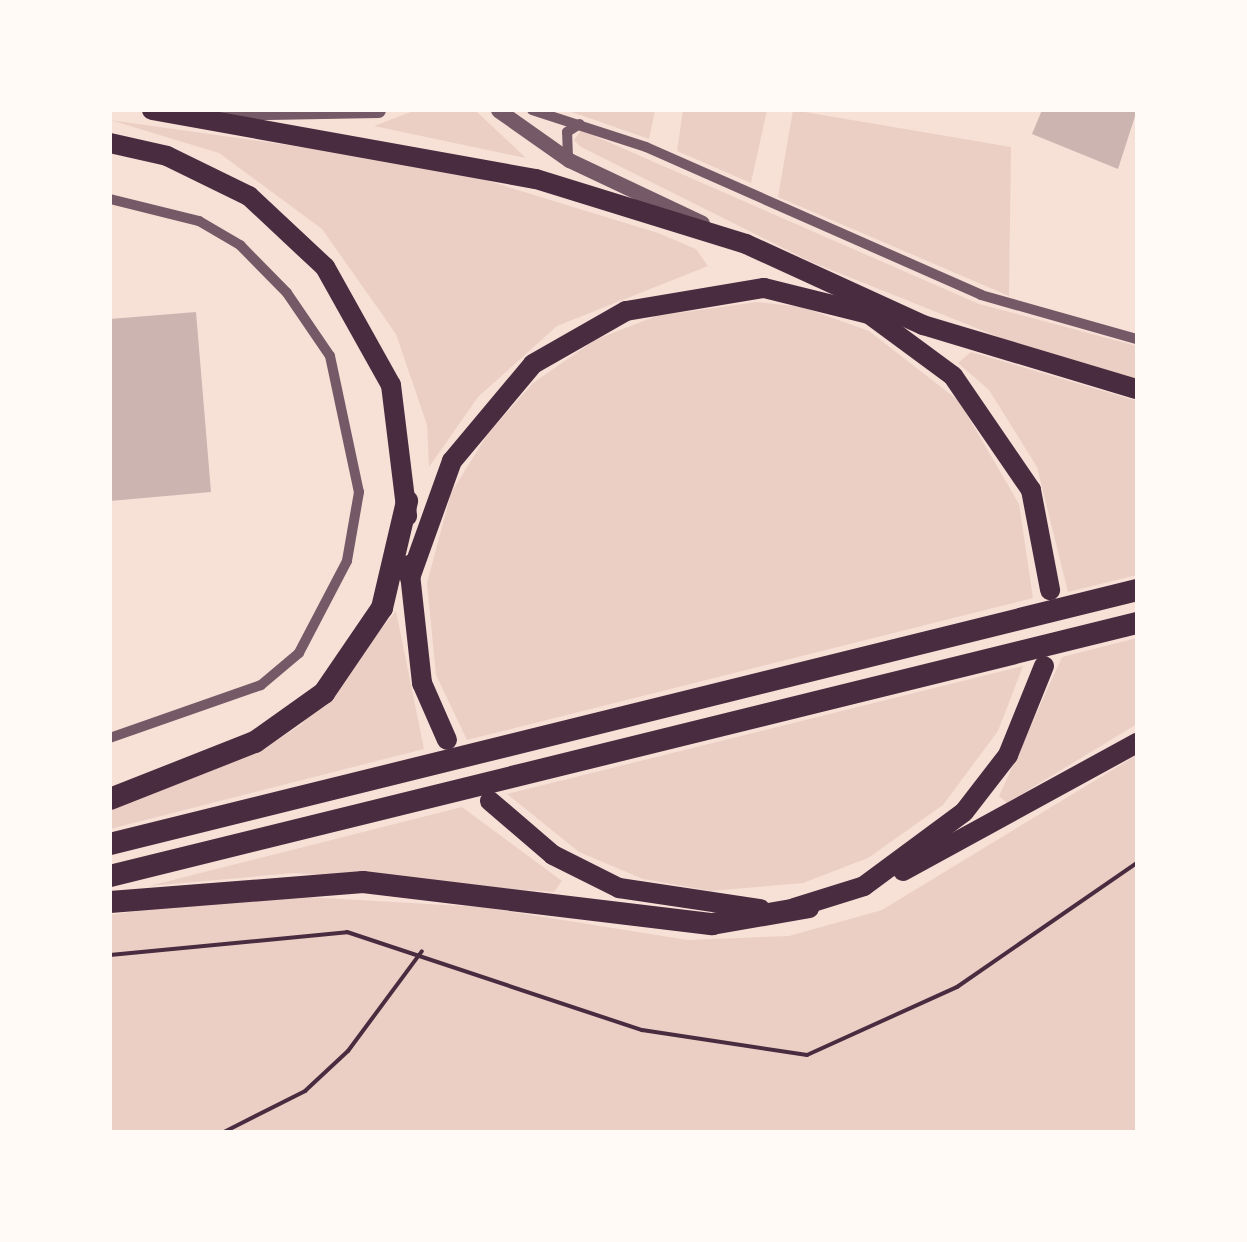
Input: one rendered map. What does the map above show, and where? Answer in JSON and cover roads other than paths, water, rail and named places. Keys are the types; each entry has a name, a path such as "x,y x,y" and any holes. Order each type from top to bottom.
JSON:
{"highway":[{"path":"110,800 255,742 324,693 382,608 407,501"},
{"path":"110,844 1137,590"},
{"path":"110,876 1137,623"},
{"path":"110,902 364,882 712,924 809,907"}],"main road":[{"path":"152,110 194,113 463,161 746,244 923,325"},
{"path":"110,144 167,156 248,196 325,267 391,385 407,501 410,578 422,683 447,740"},
{"path":"782,260 834,300"},
{"path":"410,578 463,444 554,348 614,316 678,297 764,288 834,300 869,314 923,325 1137,389"},
{"path":"869,314 943,367 1005,441 1038,514 1050,590"},
{"path":"864,886 980,794 1020,734 1044,666"},
{"path":"490,801 553,855 620,888 692,906 809,907 940,856 1137,743"}],"street":[{"path":"194,113 378,110"},
{"path":"498,110 569,160 746,244"},
{"path":"532,110 581,123 981,295 1137,340"},
{"path":"569,160 567,132 581,123"},
{"path":"110,199 199,221 240,245 287,293 330,356 359,492 347,562 298,653 261,685 110,738"}]}
